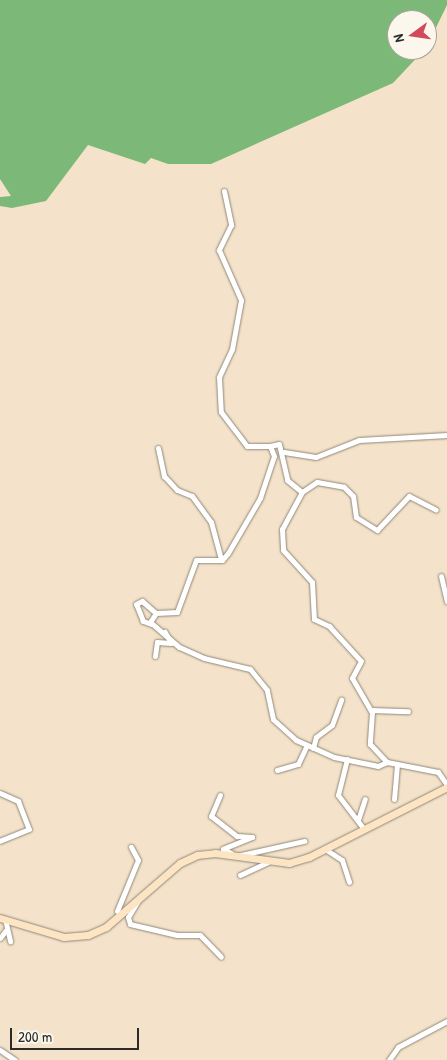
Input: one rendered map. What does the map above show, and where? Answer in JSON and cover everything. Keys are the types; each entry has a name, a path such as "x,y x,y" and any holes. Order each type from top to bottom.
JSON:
{"main road":[{"path":"4,921 64,936 88,934 106,927 139,898 196,855 237,856 268,862 289,863 325,849 447,786"}],"street":[{"path":"224,191 231,224 219,250 241,300 232,349 219,377 221,412 247,446 279,444 284,452 287,480 302,492"},
{"path":"284,452 316,457 359,440 447,435"},
{"path":"222,560 260,498 274,456 270,446"},
{"path":"158,448 164,476 176,490 192,496 211,522 222,560"},
{"path":"387,762 370,743 372,710 352,678 361,668 361,661 329,626 314,619 312,582 283,550 282,529 302,492 317,482 344,486 352,496 356,517 377,530 409,496 436,510"},
{"path":"222,560 196,560 177,612 156,613 142,601 136,604 142,621 152,624 165,632 179,647 204,658 250,669 267,690 273,719 310,746 347,759 378,766 387,762 438,772 447,786"},
{"path":"441,576 447,602"},
{"path":"152,624 156,613"},
{"path":"155,656 157,642 170,643 165,632"},
{"path":"277,770 298,764 316,737 332,725 341,700"},
{"path":"372,710 408,711"},
{"path":"347,759 338,795 364,829"},
{"path":"394,799 397,764"},
{"path":"0,793 18,801 29,825 27,832 0,841"},
{"path":"220,795 211,816 237,836 252,837 224,849 237,856 304,841"},
{"path":"358,820 365,799"},
{"path":"117,911 138,860 132,847"},
{"path":"325,849 342,860 349,882"},
{"path":"240,875 268,862"},
{"path":"139,898 128,917 130,924 177,936 200,935 221,957"},
{"path":"0,938 6,936 4,921"},
{"path":"4,921 10,941"},
{"path":"389,1060 398,1047 447,1021"},
{"path":"0,1050 15,1060"}],"green space":[{"path":"0,0 447,0 447,5 437,26 437,10 387,10 387,60 415,60 393,83 211,164 168,164 151,158 145,164 88,145 46,201 12,208 0,206 0,197 11,196 0,179"}]}
